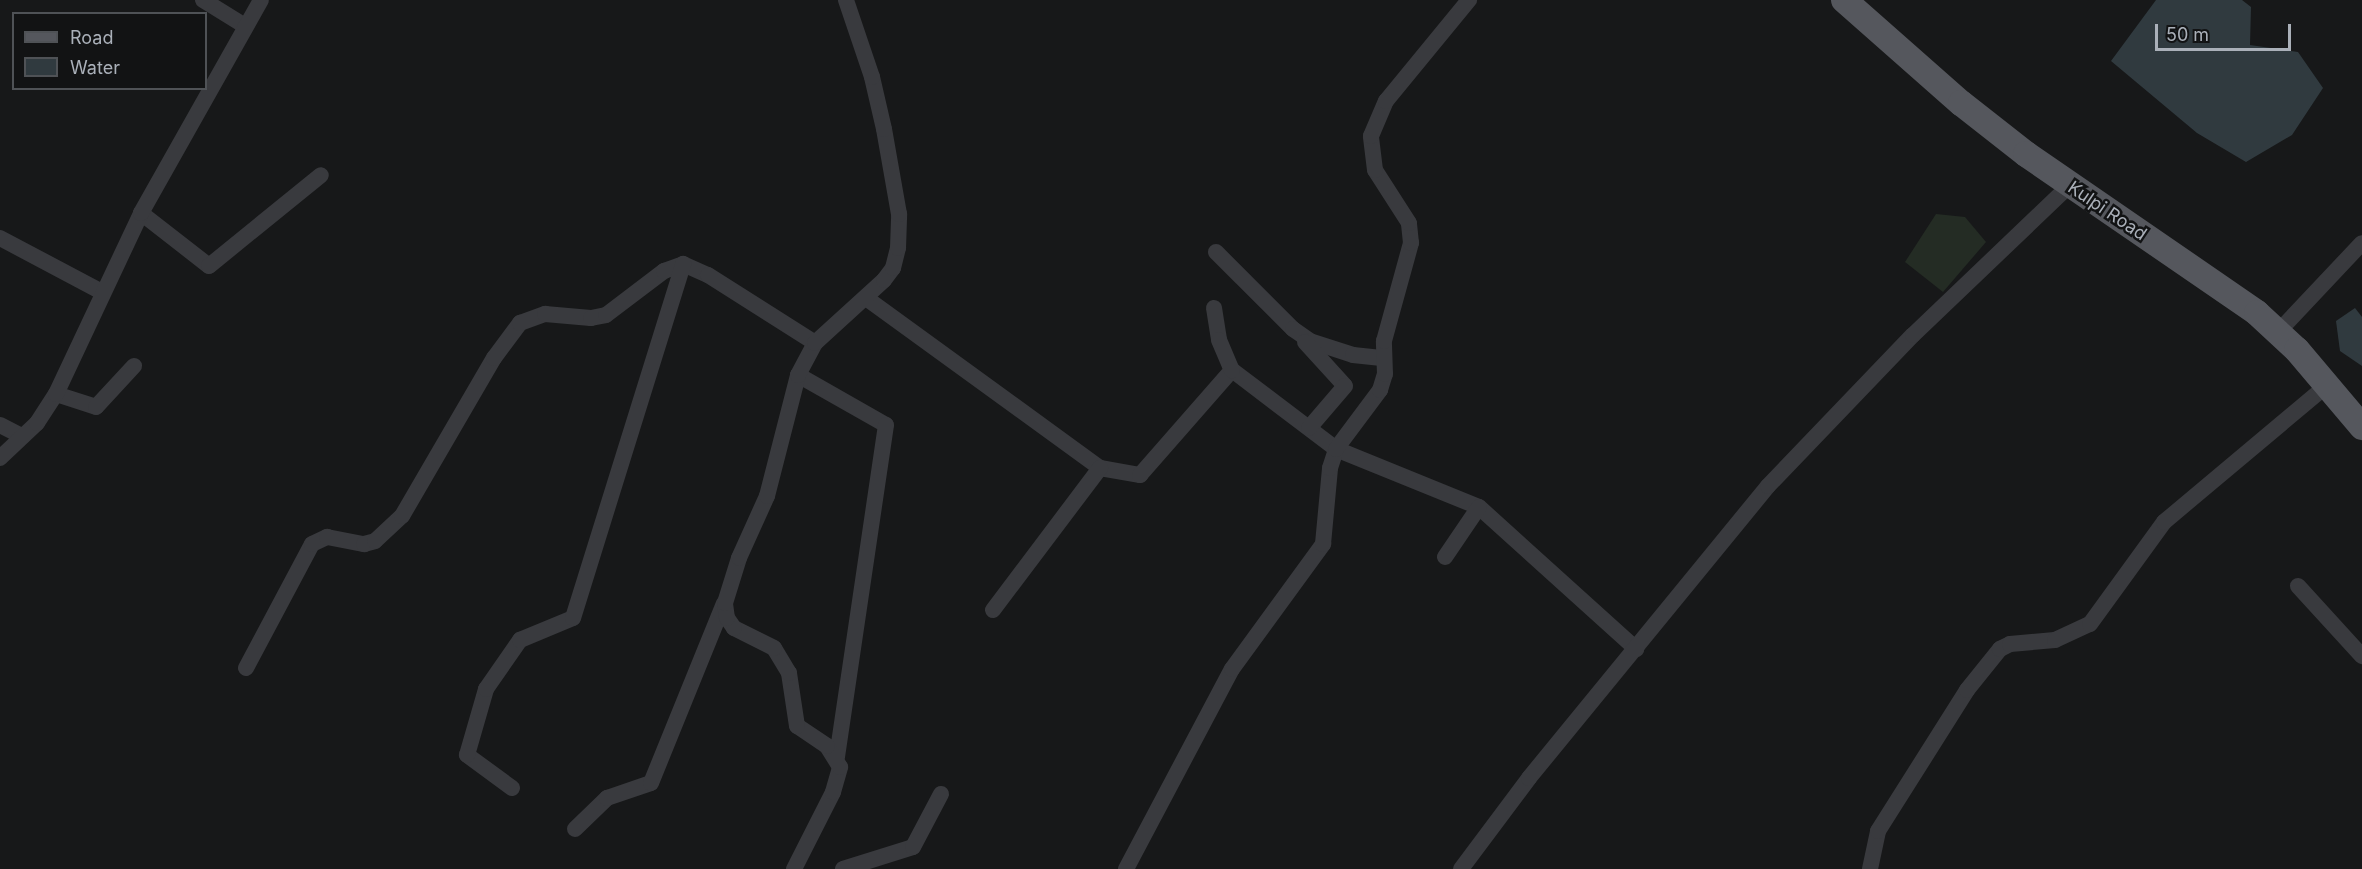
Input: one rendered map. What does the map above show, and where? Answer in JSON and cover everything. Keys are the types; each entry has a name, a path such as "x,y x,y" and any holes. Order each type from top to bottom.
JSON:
{"main road":[{"name":"Kulpi Road","path":"1845,0 1961,103 2069,186 2222,287 2278,332 2362,427"}],"street":[{"path":"202,0 245,26"},
{"path":"0,458 22,436 56,394 141,213 261,0"},
{"path":"575,829 607,798 651,783 724,603 739,558 767,496 798,375 815,343 866,298 893,268 898,248 898,214 872,77 846,0"},
{"path":"1126,869 1232,669 1323,544 1330,468 1336,449 1380,390 1387,323 1411,243 1409,223 1375,170 1371,136 1386,101 1469,0"},
{"path":"141,213 209,266 321,175"},
{"path":"1461,869 1768,486 1913,335 2069,186"},
{"path":"0,238 102,292"},
{"path":"2278,332 2362,243"},
{"path":"1216,252 1346,386 1309,428"},
{"path":"246,668 312,544 327,537 364,544 375,541 402,516 494,358 520,323 545,314 591,318 606,315 664,271 683,264 708,275 815,343"},
{"path":"512,788 467,755 486,689 519,640 573,618 683,264"},
{"path":"866,298 1100,468 1140,475 1232,370"},
{"path":"1214,308 1219,340 1232,370 1336,449 1479,507 1636,649"},
{"path":"1293,329 1332,350 1384,358"},
{"path":"56,394 96,407 134,366"},
{"path":"794,869 834,792 840,767 837,757 886,424 798,375"},
{"path":"1870,869 1878,831 1967,690 2000,650 2010,644 2055,640 2090,624 2164,522 2327,385"},
{"path":"0,424 22,436"},
{"path":"993,610 1100,468"},
{"path":"1445,557 1479,507"},
{"path":"2298,586 2362,656"},
{"path":"724,603 727,618 734,628 774,648 789,673 797,726 837,757"},
{"path":"843,869 913,847 941,794"}],"shaded area":[{"path":"1936,214 1965,217 1986,242 1943,292 1905,262"}],"water":[{"path":"2156,0 2242,0 2251,7 2250,45 2298,52 2323,88 2292,135 2246,162 2197,133 2111,61"},
{"path":"2355,308 2362,317 2362,366 2340,351 2336,321"}]}
